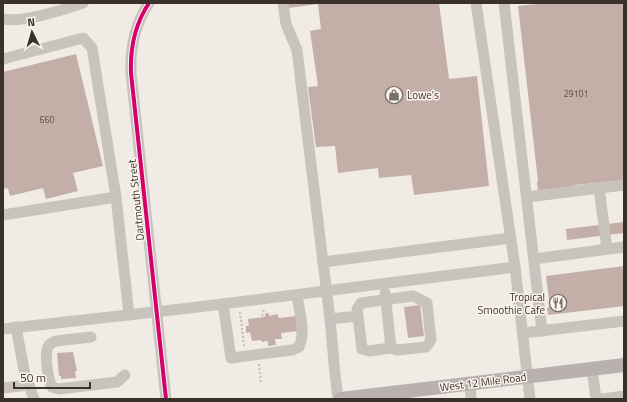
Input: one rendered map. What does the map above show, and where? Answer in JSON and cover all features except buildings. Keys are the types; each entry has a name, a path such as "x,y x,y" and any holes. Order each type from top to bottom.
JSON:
{"main road":[{"name":"West 12 Mile Road","path":"340,399 414,395 470,383 624,365"}],"street":[{"path":"3,19 14,20 42,15 82,3"},
{"name":"Dartmouth Street","path":"150,3 144,11 135,32 131,64 166,399"},
{"path":"284,3 286,24 296,50 327,291 335,374 340,399"},
{"path":"476,3 515,267 524,333 530,399"},
{"path":"504,3 542,330"},
{"path":"3,59 83,38 92,48 116,197 129,315"},
{"path":"527,197 624,185"},
{"path":"599,188 607,249"},
{"path":"3,215 116,197"},
{"path":"323,262 511,238"},
{"path":"534,259 624,247"},
{"path":"3,329 223,304 515,267"},
{"path":"384,284 391,348"},
{"path":"223,304 231,358 292,350 300,347 302,341 302,331 297,295"},
{"path":"413,296 427,303 431,340 426,347 397,350 391,348 369,351 362,349 357,309 361,304 386,300 413,296"},
{"path":"330,319 358,316"},
{"path":"90,319 92,341 56,341 51,343 47,349 46,354 49,382 52,387 59,389 117,382 125,375"},
{"path":"524,333 624,321"},
{"path":"16,327 25,375 34,399"},
{"path":"592,369 596,399"},
{"path":"470,383 472,399"},
{"path":"3,388 29,385"},
{"path":"602,399 624,396"}],"path":[{"path":"240,310 244,345 250,344"},
{"path":"258,311 264,310 262,316"},
{"path":"240,315 245,312"},
{"path":"258,359 261,382"}],"cycle path":[{"path":"149,3 140,19 134,36 131,54 131,73 166,399"}],"place":[{"name":"Lowe's","path":"394,95"},
{"name":"Tropical Smoothie Cafe","path":"558,303"}]}
